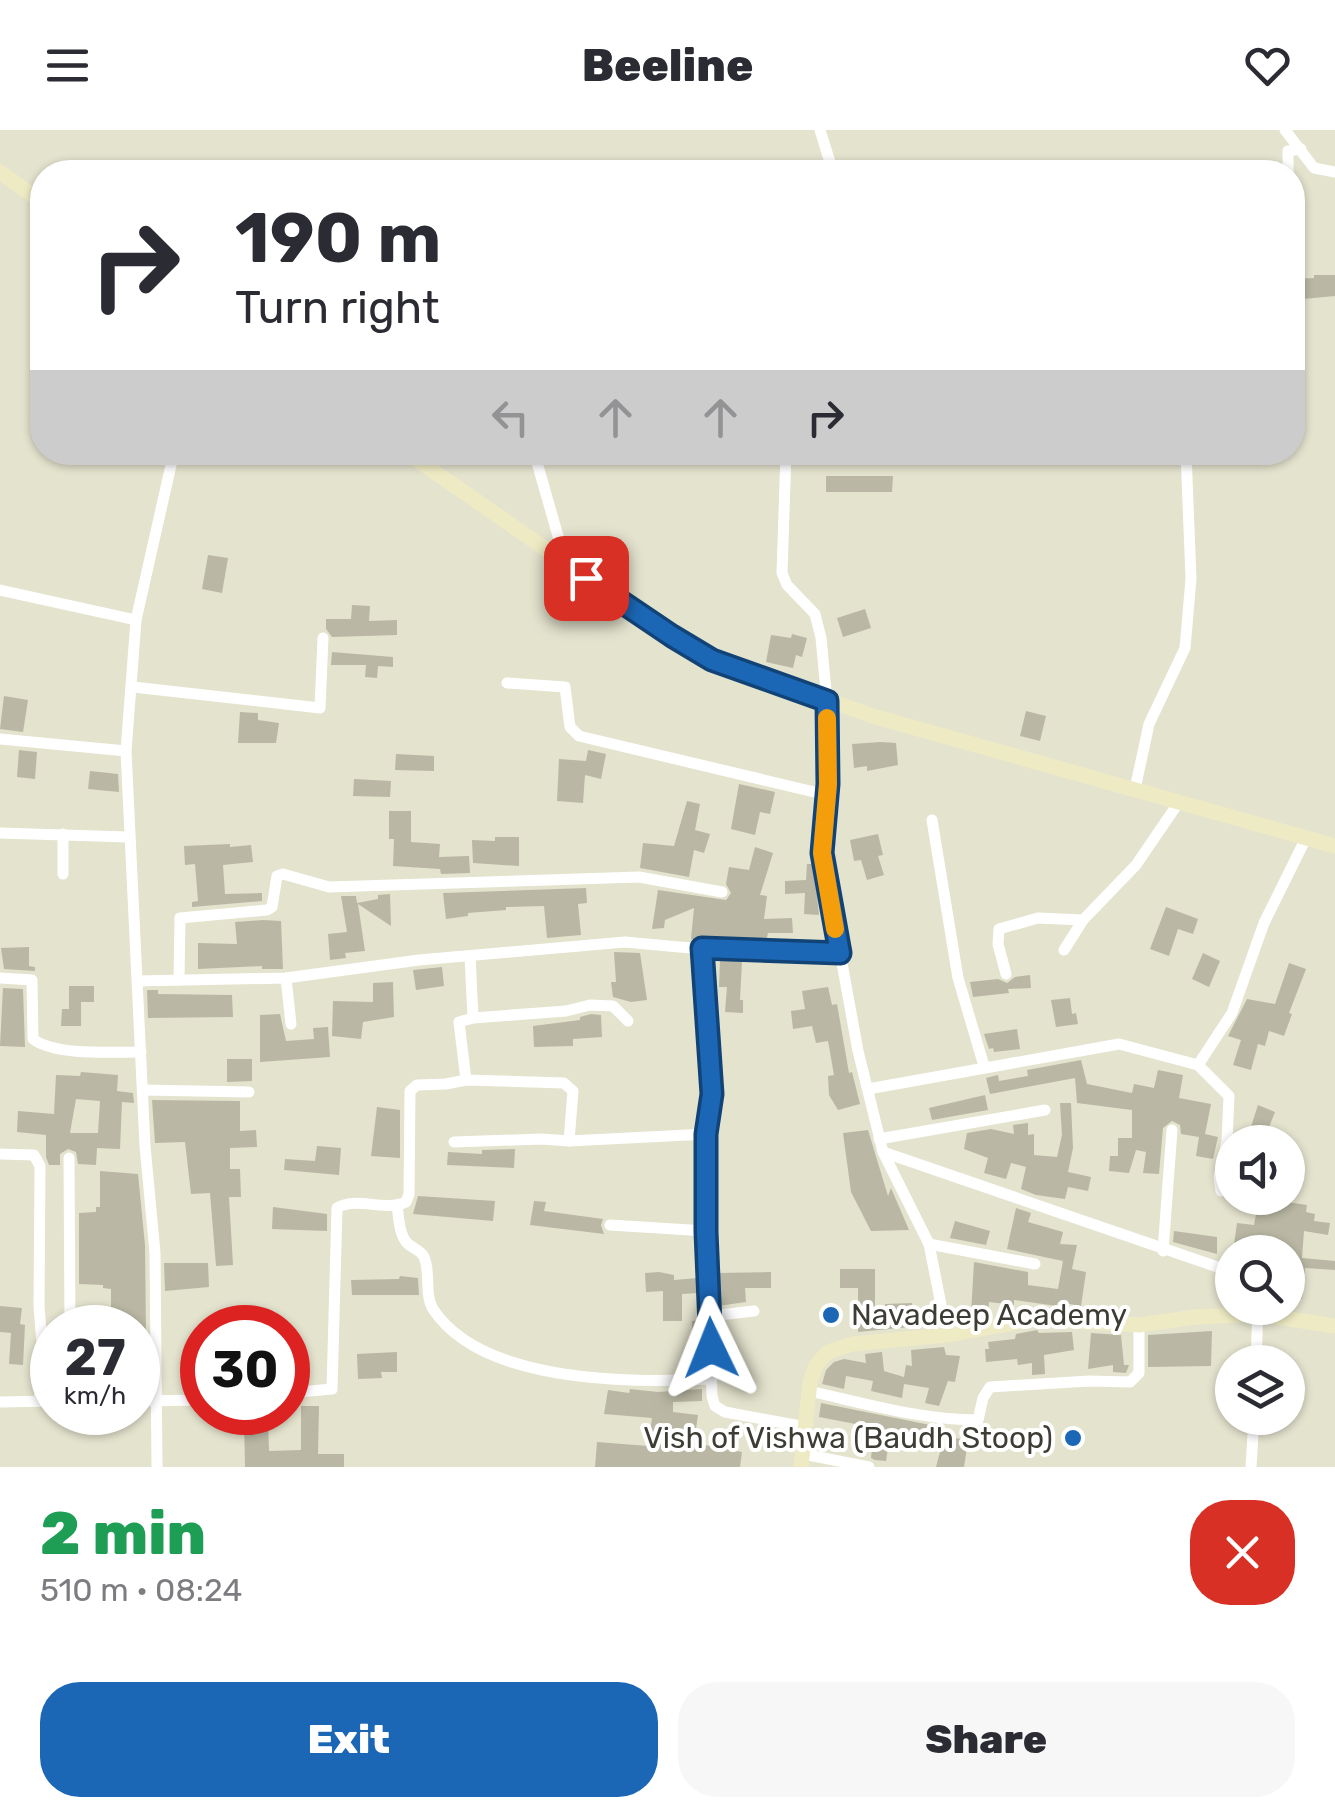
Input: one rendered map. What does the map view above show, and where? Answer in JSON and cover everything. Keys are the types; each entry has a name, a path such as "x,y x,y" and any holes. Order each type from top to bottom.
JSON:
{"street":[{"path":"820,130 829,160"},
{"path":"1285,130 1314,168 1335,172"},
{"path":"1288,160 1288,151 1301,148"},
{"path":"0,172 30,193"},
{"path":"156,1305 126,751 136,620 171,465"},
{"path":"425,465 712,660 827,701 1335,846"},
{"path":"538,465 567,565"},
{"path":"786,465 782,573 787,585 814,614 822,638 827,701 822,853 842,976 881,1145 929,1244 947,1335"},
{"path":"1135,789 1149,724 1185,648 1191,580 1187,465"},
{"path":"0,590 136,620"},
{"path":"133,687 320,708 323,638"},
{"path":"507,684 565,687 570,728 578,736 826,795"},
{"path":"0,740 126,751"},
{"path":"1064,950 1083,920 1136,865 1179,802"},
{"path":"932,820 958,978 984,1066"},
{"path":"0,833 128,837"},
{"path":"62,834 63,874"},
{"path":"1198,1065 1232,1013 1264,923 1306,838"},
{"path":"179,980 180,918 268,910 272,907 277,876 283,874 329,887 638,877 722,892"},
{"path":"1006,974 998,944 999,930 1038,918 1083,920"},
{"path":"138,982 286,978 625,942 840,953"},
{"path":"702,948 712,1094 706,1134 706,1232 715,1406 725,1412 806,1428"},
{"path":"470,956 473,1018"},
{"path":"0,978 32,980 32,1029 40,1044 90,1052 141,1052"},
{"path":"286,978 291,1024"},
{"path":"466,1080 460,1022 590,1005 613,1006 628,1021"},
{"path":"868,1089 1119,1044 1198,1065 1229,1096 1228,1125"},
{"path":"310,1391 332,1389 337,1208 344,1204 397,1206 406,1202 410,1194 410,1091 417,1084 466,1080 564,1083 573,1091 569,1141"},
{"path":"143,1090 250,1092"},
{"path":"881,1145 1045,1110"},
{"path":"1164,1251 1172,1130"},
{"path":"454,1142 706,1134"},
{"path":"881,1145 1215,1267"},
{"path":"0,1154 34,1155 40,1166 39,1305"},
{"path":"69,1158 70,1305"},
{"path":"397,1206 404,1239 424,1259 434,1310 461,1336 488,1352 573,1378 630,1382 712,1380"},
{"path":"610,1225 706,1232"},
{"path":"929,1244 1036,1264"},
{"path":"710,1316 754,1311"},
{"path":"869,1467 802,1461 809,1390 816,1366 828,1352 852,1344 947,1335 1036,1319 1139,1325 1215,1315"},
{"path":"1305,1320 1335,1326"},
{"path":"809,1390 906,1412 978,1420 990,1387 1089,1380 1130,1382 1139,1373 1139,1325"},
{"path":"0,1402 30,1401"},
{"path":"157,1435 157,1467"},
{"path":"1251,1467 1253,1435"}],"building":[{"path":"1335,275 1335,296 1305,299 1305,278"},
{"path":"826,476 893,476 892,492 826,492"},
{"path":"208,555 228,558 222,593 202,589"},
{"path":"352,605 370,606 369,621 397,620 397,635 332,637 326,629 326,619 351,619"},
{"path":"865,609 871,628 843,637 837,618"},
{"path":"792,634 807,638 802,657 796,655 793,668 766,662 771,635 791,638"},
{"path":"332,652 393,657 393,667 378,666 377,678 365,677 366,665 331,665"},
{"path":"4,696 28,700 23,732 0,729"},
{"path":"1026,711 1046,716 1040,741 1020,736"},
{"path":"240,712 258,713 258,720 279,723 276,743 238,743"},
{"path":"896,743 898,765 867,771 867,766 854,768 852,744"},
{"path":"19,750 37,752 35,779 17,777"},
{"path":"588,750 606,754 601,779 585,775 583,803 557,801 559,759 586,761"},
{"path":"396,754 434,756 434,771 395,770"},
{"path":"90,771 118,774 119,792 88,789"},
{"path":"354,779 391,781 390,797 353,796"},
{"path":"739,784 775,792 770,814 760,812 755,835 731,829"},
{"path":"687,801 700,804 695,830 710,834 704,853 694,850 689,877 640,868 643,843 674,846"},
{"path":"389,811 411,811 411,842 440,844 439,857 469,856 470,873 441,874 440,869 393,866"},
{"path":"878,834 883,855 878,856 884,875 867,880 861,860 854,861 850,840"},
{"path":"495,837 519,837 519,866 473,863 472,840 495,841"},
{"path":"251,845 253,862 223,865 225,894 262,893 262,901 192,907 192,902 198,901 195,864 185,865 184,846"},
{"path":"755,847 773,853 760,895 767,896 764,919 792,918 793,933 768,933 766,942 691,939 694,908 665,920 664,928 652,929 658,890 726,900 731,893 726,884 729,867 749,870"},
{"path":"807,864 814,864 819,915 804,914 805,893 785,894 785,881 806,880"},
{"path":"586,888 587,903 578,904 581,935 547,938 544,906 506,907 446,919 443,893"},
{"path":"390,894 391,926 358,904 365,951 345,953 346,958 330,960 328,934 347,932 341,896 356,896 357,903"},
{"path":"1166,907 1198,919 1193,934 1178,929 1169,956 1150,949"},
{"path":"281,921 283,969 198,969 198,943 237,944 235,922"},
{"path":"29,947 29,966 35,967 35,971 4,969 1,948"},
{"path":"614,952 640,953 647,1000 631,1002 613,997"},
{"path":"1203,953 1220,961 1209,987 1192,979"},
{"path":"720,960 742,961 743,1013 725,1012 727,987 719,987"},
{"path":"1289,963 1306,969 1284,1036 1269,1031 1265,1046 1258,1044 1251,1070 1233,1065 1241,1040 1228,1036 1247,999 1275,1004"},
{"path":"442,967 444,986 416,990 413,970"},
{"path":"1030,975 1031,988 973,997 970,982 998,979 1007,983 1015,977"},
{"path":"393,982 394,1017 363,1022 361,1039 332,1036 333,1001 373,1002 373,983"},
{"path":"69,986 94,986 94,1002 81,1002 81,1026 61,1026 62,1009 69,1009"},
{"path":"828,987 832,1005 837,1004 849,1073 852,1072 860,1104 838,1110 829,1095 828,1076 834,1075 828,1041 816,1043 812,1026 793,1029 791,1011 805,1009 802,991"},
{"path":"3,988 23,989 25,1047 0,1046"},
{"path":"147,990 158,990 158,994 232,995 233,1017 148,1018"},
{"path":"1070,998 1078,1024 1056,1027 1051,1000"},
{"path":"280,1014 286,1041 314,1039 313,1028 328,1027 330,1057 260,1062 260,1015"},
{"path":"591,1014 601,1015 602,1037 573,1039 573,1046 534,1047 533,1026 580,1020"},
{"path":"1017,1029 1020,1049 989,1049 984,1034"},
{"path":"227,1059 252,1059 252,1081 227,1082"},
{"path":"1081,1060 1087,1084 1132,1093 1134,1084 1154,1088 1158,1070 1183,1075 1179,1098 1211,1104 1205,1134 1215,1136 1213,1159 1196,1156 1199,1137 1181,1134 1180,1125 1172,1121 1163,1128 1159,1174 1143,1173 1146,1152 1136,1150 1129,1173 1109,1171 1110,1156 1118,1156 1118,1138 1132,1138 1132,1110 1077,1103 1075,1078 990,1094 986,1078 998,1075 999,1081 1028,1076 1027,1070"},
{"path":"81,1072 118,1075 117,1091 133,1093 134,1103 122,1102 120,1149 97,1148 96,1165 78,1164 76,1152 68,1149 60,1154 60,1165 49,1165 46,1135 17,1132 18,1111 54,1114 56,1075 80,1076","holes":["76,1099 100,1101 98,1133 70,1133"]},
{"path":"985,1095 988,1110 932,1120 929,1108"},
{"path":"152,1100 240,1101 240,1131 256,1130 257,1147 230,1148 230,1169 240,1169 241,1197 229,1197 233,1265 216,1266 210,1193 191,1194 185,1142 155,1143"},
{"path":"1060,1103 1071,1103 1073,1148 1068,1172 1091,1177 1088,1191 1068,1187 1065,1199 1036,1195 1021,1189 1026,1167 1011,1163 1006,1179 984,1173 988,1158 964,1149 967,1133 991,1129 1014,1134 1013,1125 1028,1123 1028,1135 1034,1134 1034,1155 1057,1157 1062,1135"},
{"path":"1258,1105 1275,1112 1270,1125 1252,1125"},
{"path":"377,1107 400,1110 400,1158 371,1156"},
{"path":"868,1130 888,1196 891,1188 909,1230 871,1231 851,1192 843,1133"},
{"path":"317,1146 341,1148 339,1175 284,1170 285,1159 315,1161"},
{"path":"515,1149 514,1168 447,1165 448,1152 482,1154 482,1150"},
{"path":"100,1171 138,1174 146,1305 111,1305 111,1289 79,1284 79,1213 96,1212 96,1207 100,1207"},
{"path":"418,1196 495,1201 493,1221 413,1214"},
{"path":"534,1201 546,1202 544,1211 603,1219 604,1234 530,1225"},
{"path":"1305,1205 1306,1212 1315,1214 1314,1221 1330,1223 1328,1235 1304,1231 1304,1235 1235,1235 1237,1223 1254,1225 1256,1215 1305,1215"},
{"path":"273,1207 327,1214 327,1231 272,1229"},
{"path":"1016,1208 1031,1213 1028,1222 1063,1232 1060,1244 1077,1245 1072,1269 1086,1272 1081,1306 1014,1300 1014,1305 989,1302 988,1316 971,1314 974,1262 1028,1272 1028,1285 1058,1289 1063,1261 1007,1249"},
{"path":"955,1221 990,1231 986,1245 950,1238"},
{"path":"1174,1231 1215,1237 1215,1253 1173,1242"},
{"path":"1305,1258 1335,1261 1335,1270 1305,1268"},
{"path":"164,1263 208,1263 209,1287 165,1291"},
{"path":"840,1269 875,1269 875,1307 858,1308 858,1288 840,1288"},
{"path":"771,1272 771,1288 745,1288 746,1302 718,1306 717,1273"},
{"path":"645,1273 674,1275 674,1280 698,1278 699,1293 682,1294 682,1321 663,1321 663,1291 646,1292"},
{"path":"418,1278 419,1295 352,1295 351,1280"},
{"path":"912,1303 913,1314 930,1313 932,1325 858,1332 858,1320 886,1312 885,1304"},
{"path":"0,1306 22,1308 23,1365 9,1364 11,1333 0,1332"},
{"path":"700,1320 702,1370 683,1371 683,1352 692,1352 692,1321"},
{"path":"1037,1330 1072,1332 1074,1350 1044,1355 1045,1374 1032,1375 1032,1363 1018,1365 1017,1359 986,1362 988,1342 1015,1339 1016,1334"},
{"path":"1212,1331 1211,1366 1148,1367 1148,1335"},
{"path":"1091,1333 1121,1335 1124,1365 1129,1365 1126,1373 1113,1372 1113,1365 1088,1369"},
{"path":"944,1347 946,1355 960,1356 955,1382 948,1381 939,1406 925,1403 929,1388 904,1384 902,1398 871,1391 873,1381 846,1376 844,1389 822,1384 826,1370 834,1362 844,1359 866,1363 865,1354 882,1352 884,1371 904,1377 906,1365 912,1366 911,1350"},
{"path":"397,1352 397,1372 381,1372 382,1378 358,1379 357,1354"},
{"path":"630,1389 702,1389 702,1401 673,1402 673,1412 698,1415 694,1443 742,1452 740,1467 595,1467 597,1442 648,1446 652,1418 604,1414 608,1390 629,1393"},
{"path":"821,1403 945,1428 944,1435 968,1441 964,1467 936,1467 940,1452 889,1442 886,1461 875,1460 871,1458 873,1437 865,1436 866,1426 819,1417"},
{"path":"310,1406 319,1406 318,1454 344,1454 344,1467 245,1467 244,1435 268,1435 269,1451 301,1450 301,1435 310,1435"}],"slow traffic":[{"path":"827,718 828,784 822,853 835,929"}],"place":[{"name":"Navadeep Academy","path":"831,1315"},
{"name":"Vish of Vishwa (Baudh Stoop)","path":"1073,1438"}],"route":[{"path":"586,578 712,660 827,701 828,784 822,853 840,953 702,948 712,1094 706,1134 711,1348"}]}
